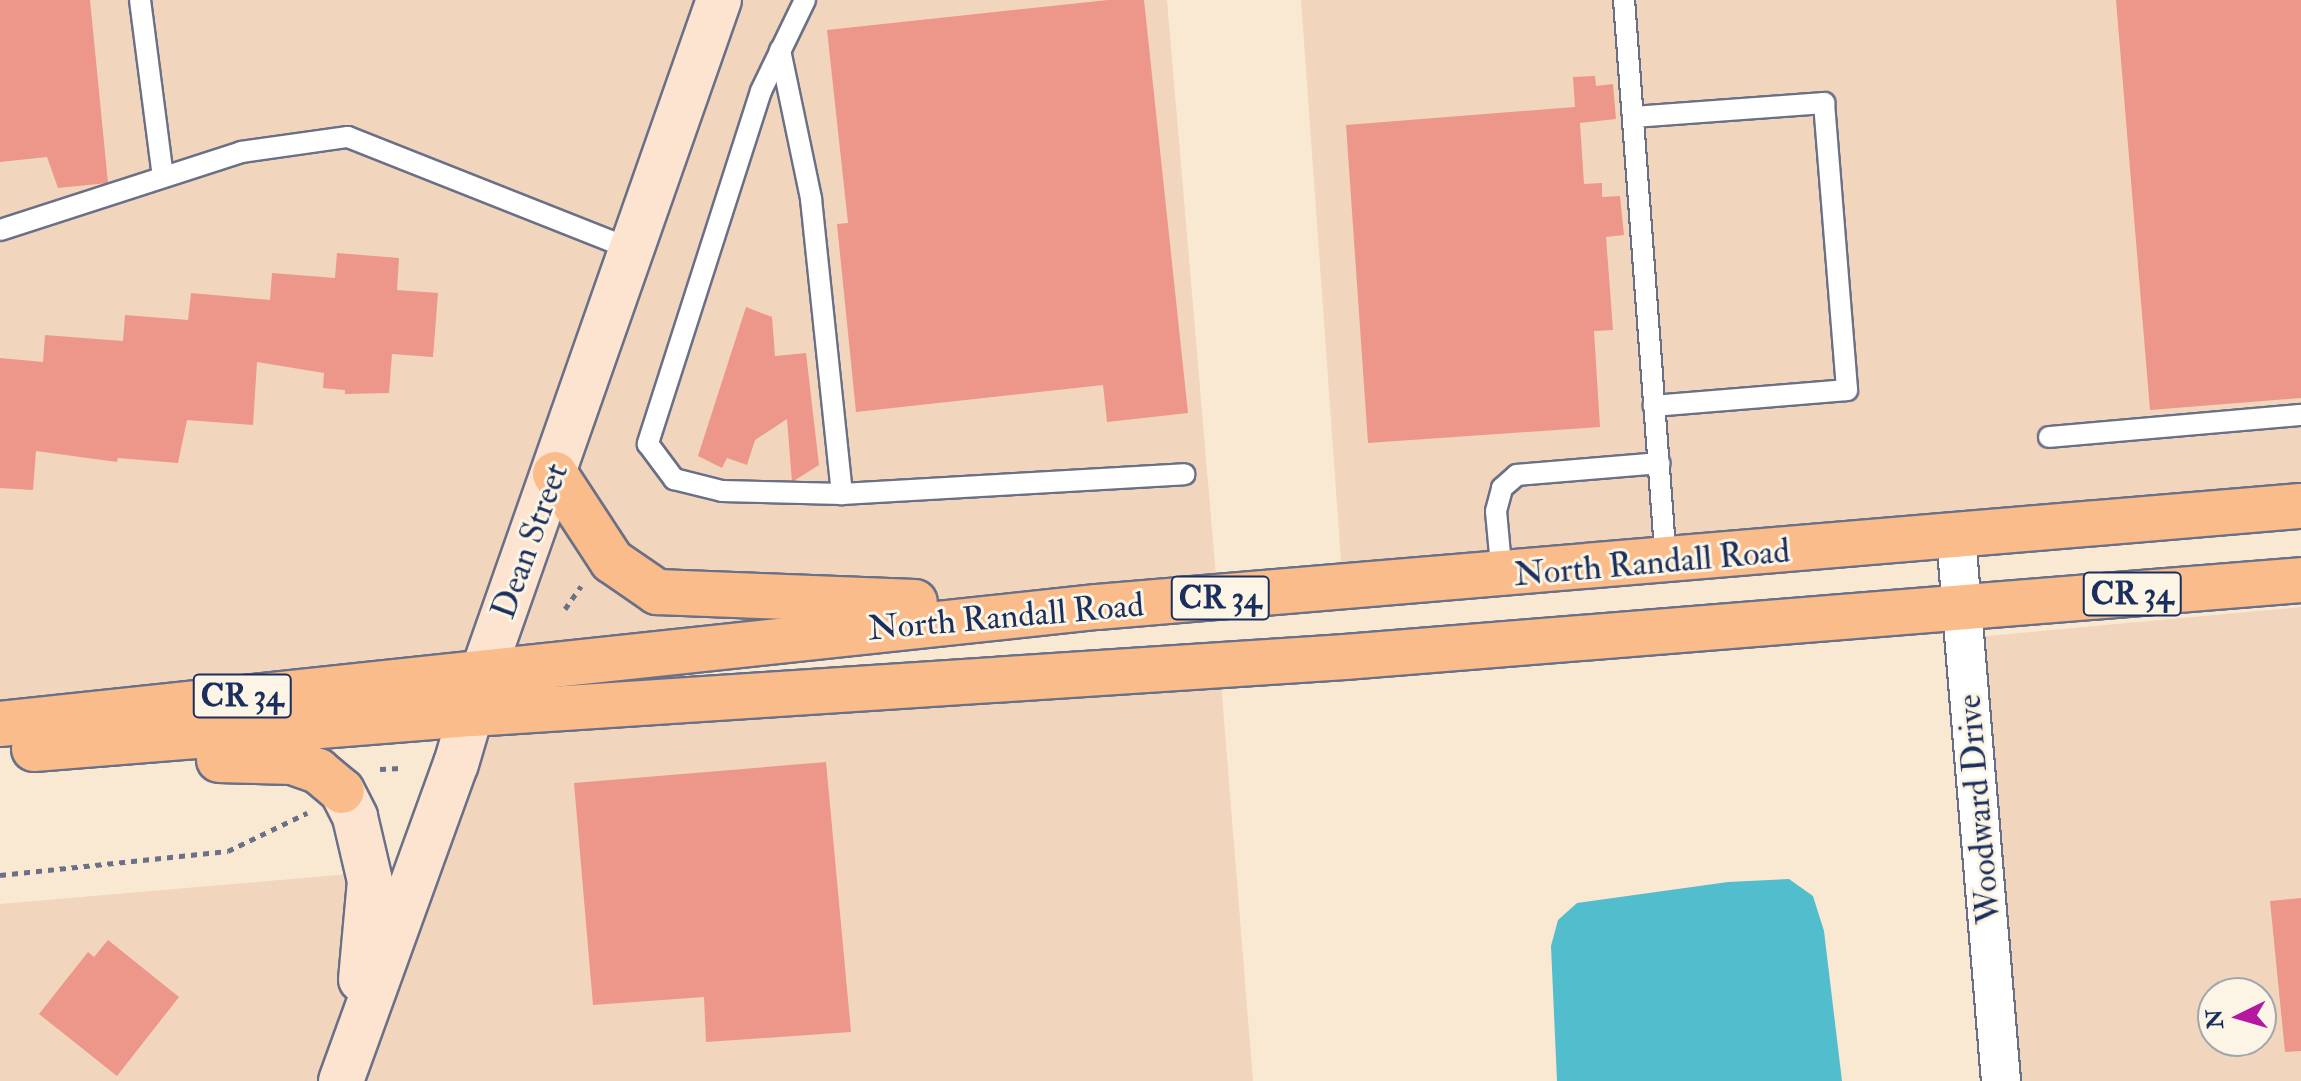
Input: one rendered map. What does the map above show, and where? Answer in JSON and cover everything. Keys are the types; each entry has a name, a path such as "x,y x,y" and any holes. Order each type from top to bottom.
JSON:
{"main road":[{"path":"555,474 612,561 657,592 1097,607"},
{"name":"North Randall Road","path":"10,741 484,669 1097,607 1502,576 2301,506"},
{"name":"North Randall Road","path":"10,741 1345,657 2301,580"},
{"name":"CR 34","path":"10,741 117,767 218,760 292,762 318,771 342,791"}],"street":[{"name":"Dean Street","path":"340,1081 473,714 484,669 719,0"},
{"name":"Woodward Drive","path":"1956,537 2001,1081"},
{"name":"Dean Street","path":"340,1081 360,988 370,881 355,817 342,791"}],"lane":[{"path":"140,0 163,177"},
{"path":"805,0 761,91 648,444 674,479 722,491 842,494 1184,474"},
{"path":"1624,0 1666,562"},
{"path":"780,50 811,199 842,494"},
{"path":"1633,117 1824,103 1847,390 1654,406"},
{"path":"0,230 241,152 348,137 633,250"},
{"path":"2049,437 2301,415"},
{"path":"1502,576 1496,511 1502,488 1517,475 1659,463"}],"path":[{"path":"565,609 581,586"},
{"path":"380,769 401,768"},
{"path":"0,875 228,851 342,791"}],"shaded area":[{"path":"0,0 709,0 480,656 0,707"},
{"path":"728,0 1167,0 1217,588 499,657"},
{"path":"1301,0 2301,0 2301,491 1342,574"},
{"path":"2301,607 2301,1081 2001,1081 1965,638"},
{"path":"1221,682 1253,1081 358,1081 482,727"},
{"path":"407,869 331,1081 0,1081 0,904"}],"water":[{"path":"1789,879 1813,896 1824,931 1842,1081 1557,1081 1551,946 1558,920 1577,903 1728,882"}],"building":[{"path":"0,0 90,0 108,183 58,188 47,157 0,162"},
{"path":"1108,0 1144,0 1188,413 1107,422 1103,385 856,412 837,224 848,223 827,30"},
{"path":"2116,0 2301,0 2301,398 2150,410"},
{"path":"1595,76 1596,86 1613,84 1616,119 1580,123 1584,184 1602,183 1602,197 1620,196 1624,235 1606,237 1613,330 1594,331 1600,427 1368,443 1346,125 1575,107 1573,77"},
{"path":"337,253 399,258 397,290 438,293 433,357 392,354 389,393 345,394 345,390 323,388 324,373 257,362 253,425 187,420 178,463 118,458 117,462 36,451 33,490 0,488 0,358 43,362 45,335 123,341 125,315 188,320 191,293 270,300 272,273 335,278"},
{"path":"746,307 772,317 775,356 806,353 819,465 792,482 787,419 755,440 747,465 727,458 722,468 698,456"},
{"path":"826,762 851,1032 706,1042 704,997 593,1005 574,783"},
{"path":"2301,898 2301,1051 2285,1052 2270,901"},
{"path":"108,940 179,997 117,1076 39,1014 88,952 94,957"}]}
